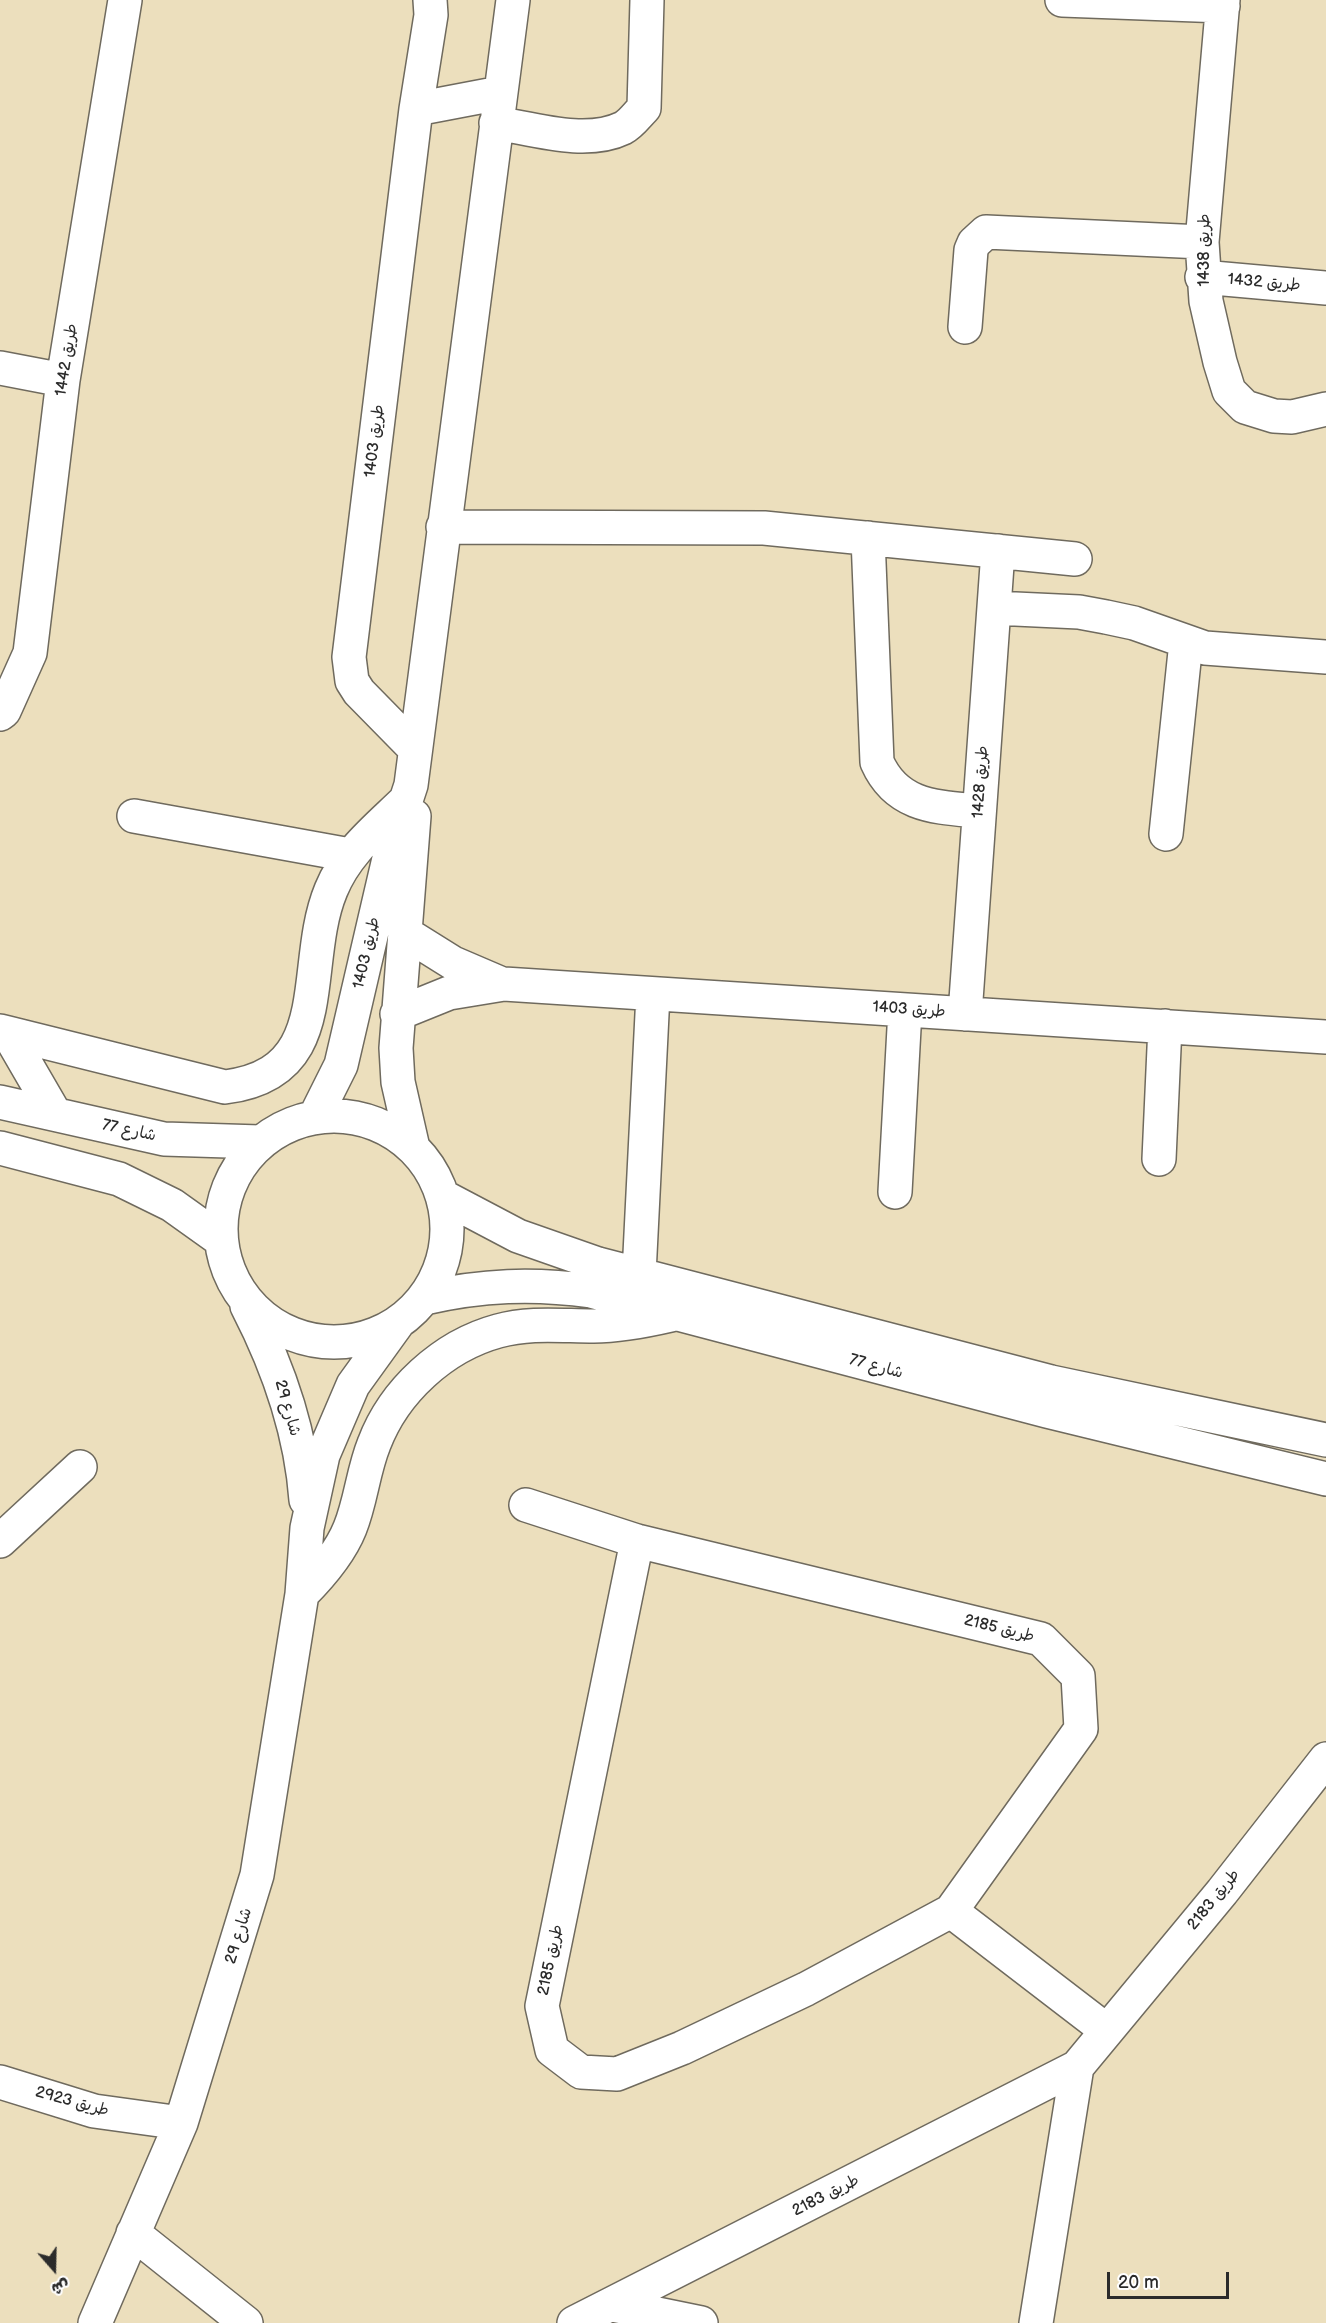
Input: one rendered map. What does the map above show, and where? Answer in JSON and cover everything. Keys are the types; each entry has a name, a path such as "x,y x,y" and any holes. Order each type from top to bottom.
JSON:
{"street":[{"name":"طريق 1442","path":"0,714 4,711 30,652 63,380 125,0"},
{"name":"طريق 1403","path":"415,749 359,692 352,681 349,657 416,109 430,15 430,0"},
{"name":"طريق 1403","path":"315,1117 341,1065 389,855 408,794 513,0"},
{"path":"416,109 498,108 585,136 609,133 625,127 644,108 647,0"},
{"path":"1062,0 1223,3"},
{"name":"طريق 1438","path":"1223,3 1202,242 1202,277 1220,363 1229,391 1236,399 1256,411 1274,416 1310,415 1326,409"},
{"path":"965,327 971,250 974,243 986,232 1202,242"},
{"name":"طريق 1432","path":"1202,277 1326,288"},
{"path":"0,368 63,380"},
{"path":"443,527 764,528 1075,559"},
{"path":"868,538 877,762 894,789 908,798 941,808 980,811"},
{"name":"طريق 1428","path":"965,1014 998,551"},
{"path":"994,608 1070,612 1106,617 1134,623 1186,642 1225,651 1326,657"},
{"path":"1166,834 1186,642"},
{"path":"4,1032 225,1087 246,1084 266,1077 283,1065 296,1048 304,1029 330,893 351,855 408,794"},
{"name":"طريق 1403","path":"408,794 415,822 397,1014 398,1082 413,1148"},
{"path":"134,816 351,855"},
{"name":"طريق 1403","path":"405,933 453,963 504,984"},
{"name":"طريق 1403","path":"397,1014 449,993 504,984 1326,1036"},
{"path":"639,1274 653,994"},
{"path":"895,1192 905,1010"},
{"path":"1160,1159 1165,1026"},
{"path":"4,1032 55,1114"},
{"name":"شارع 77","path":"0,1102 164,1139 260,1142"},
{"path":"342,1116 368,1120 392,1131 413,1148 432,1170 444,1197 448,1232 442,1267 425,1298 397,1324 365,1339 330,1343 307,1339 295,1336 264,1320 240,1294 227,1268 220,1240 221,1212 228,1186 242,1163 260,1142 286,1126 315,1117 342,1116"},
{"path":"0,1148 118,1179 172,1204 220,1240"},
{"name":"شارع 77","path":"444,1197 528,1240 597,1264 1051,1382 1326,1440"},
{"name":"شارع 77","path":"425,1298 476,1288 549,1285 591,1291 1047,1411 1326,1479"},
{"name":"شارع 29","path":"240,1294 260,1331 289,1407 305,1487 308,1528"},
{"path":"302,1594 332,1560 350,1528 374,1443 390,1413 411,1385 436,1362 465,1344 498,1331 531,1325 622,1324 677,1314"},
{"name":"شارع 29","path":"95,2323 181,2123 257,1875 302,1594 308,1528 323,1455 336,1419 353,1385 397,1324"},
{"path":"0,1541 80,1467"},
{"name":"طريق 2185","path":"526,1504 637,1541 1041,1639 1078,1676 1081,1729 951,1911 806,1989 682,2048 617,2074 581,2072 552,2050 542,2006 637,1541"},
{"name":"طريق 2183","path":"574,2323 1077,2067 1222,1892 1326,1759"},
{"path":"951,1911 1106,2030"},
{"name":"طريق 2183","path":"1036,2323 1077,2067"},
{"name":"طريق 2923","path":"0,2082 94,2111 181,2123"},
{"path":"133,2233 246,2323"},
{"path":"613,2305 701,2323"}]}
